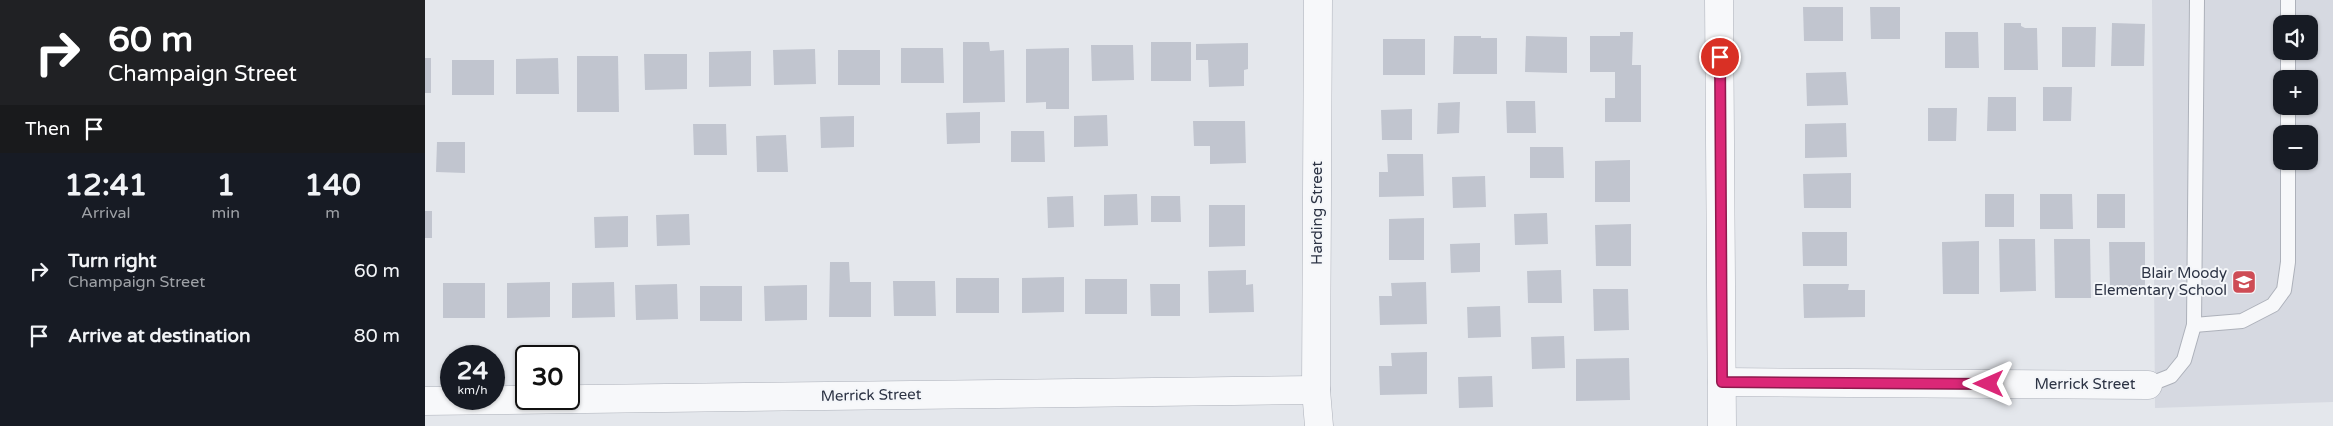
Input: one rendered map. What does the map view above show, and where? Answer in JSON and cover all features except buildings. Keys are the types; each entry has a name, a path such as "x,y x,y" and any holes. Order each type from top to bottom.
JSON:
{"street":[{"name":"Harding Street","path":"1317,0 1316,390 1319,426"},
{"path":"1719,0 1722,426"},
{"name":"Merrick Street","path":"1722,382 2148,384"},
{"name":"Merrick Street","path":"425,401 1316,390"}],"lane":[{"path":"2148,384 2171,376 2184,360 2194,324 2197,0"},
{"path":"2288,0 2288,15"},
{"path":"2194,324 2242,321 2273,305 2284,290 2287,262 2288,170"}],"shaded area":[{"name":"Blair Moody Elementary School","path":"2152,0 2333,0 2333,402 2155,408"}],"place":[{"name":"Blair Moody Elementary School","path":"2244,282"}],"route":[{"path":"1720,57 1722,382 1989,384"}]}
